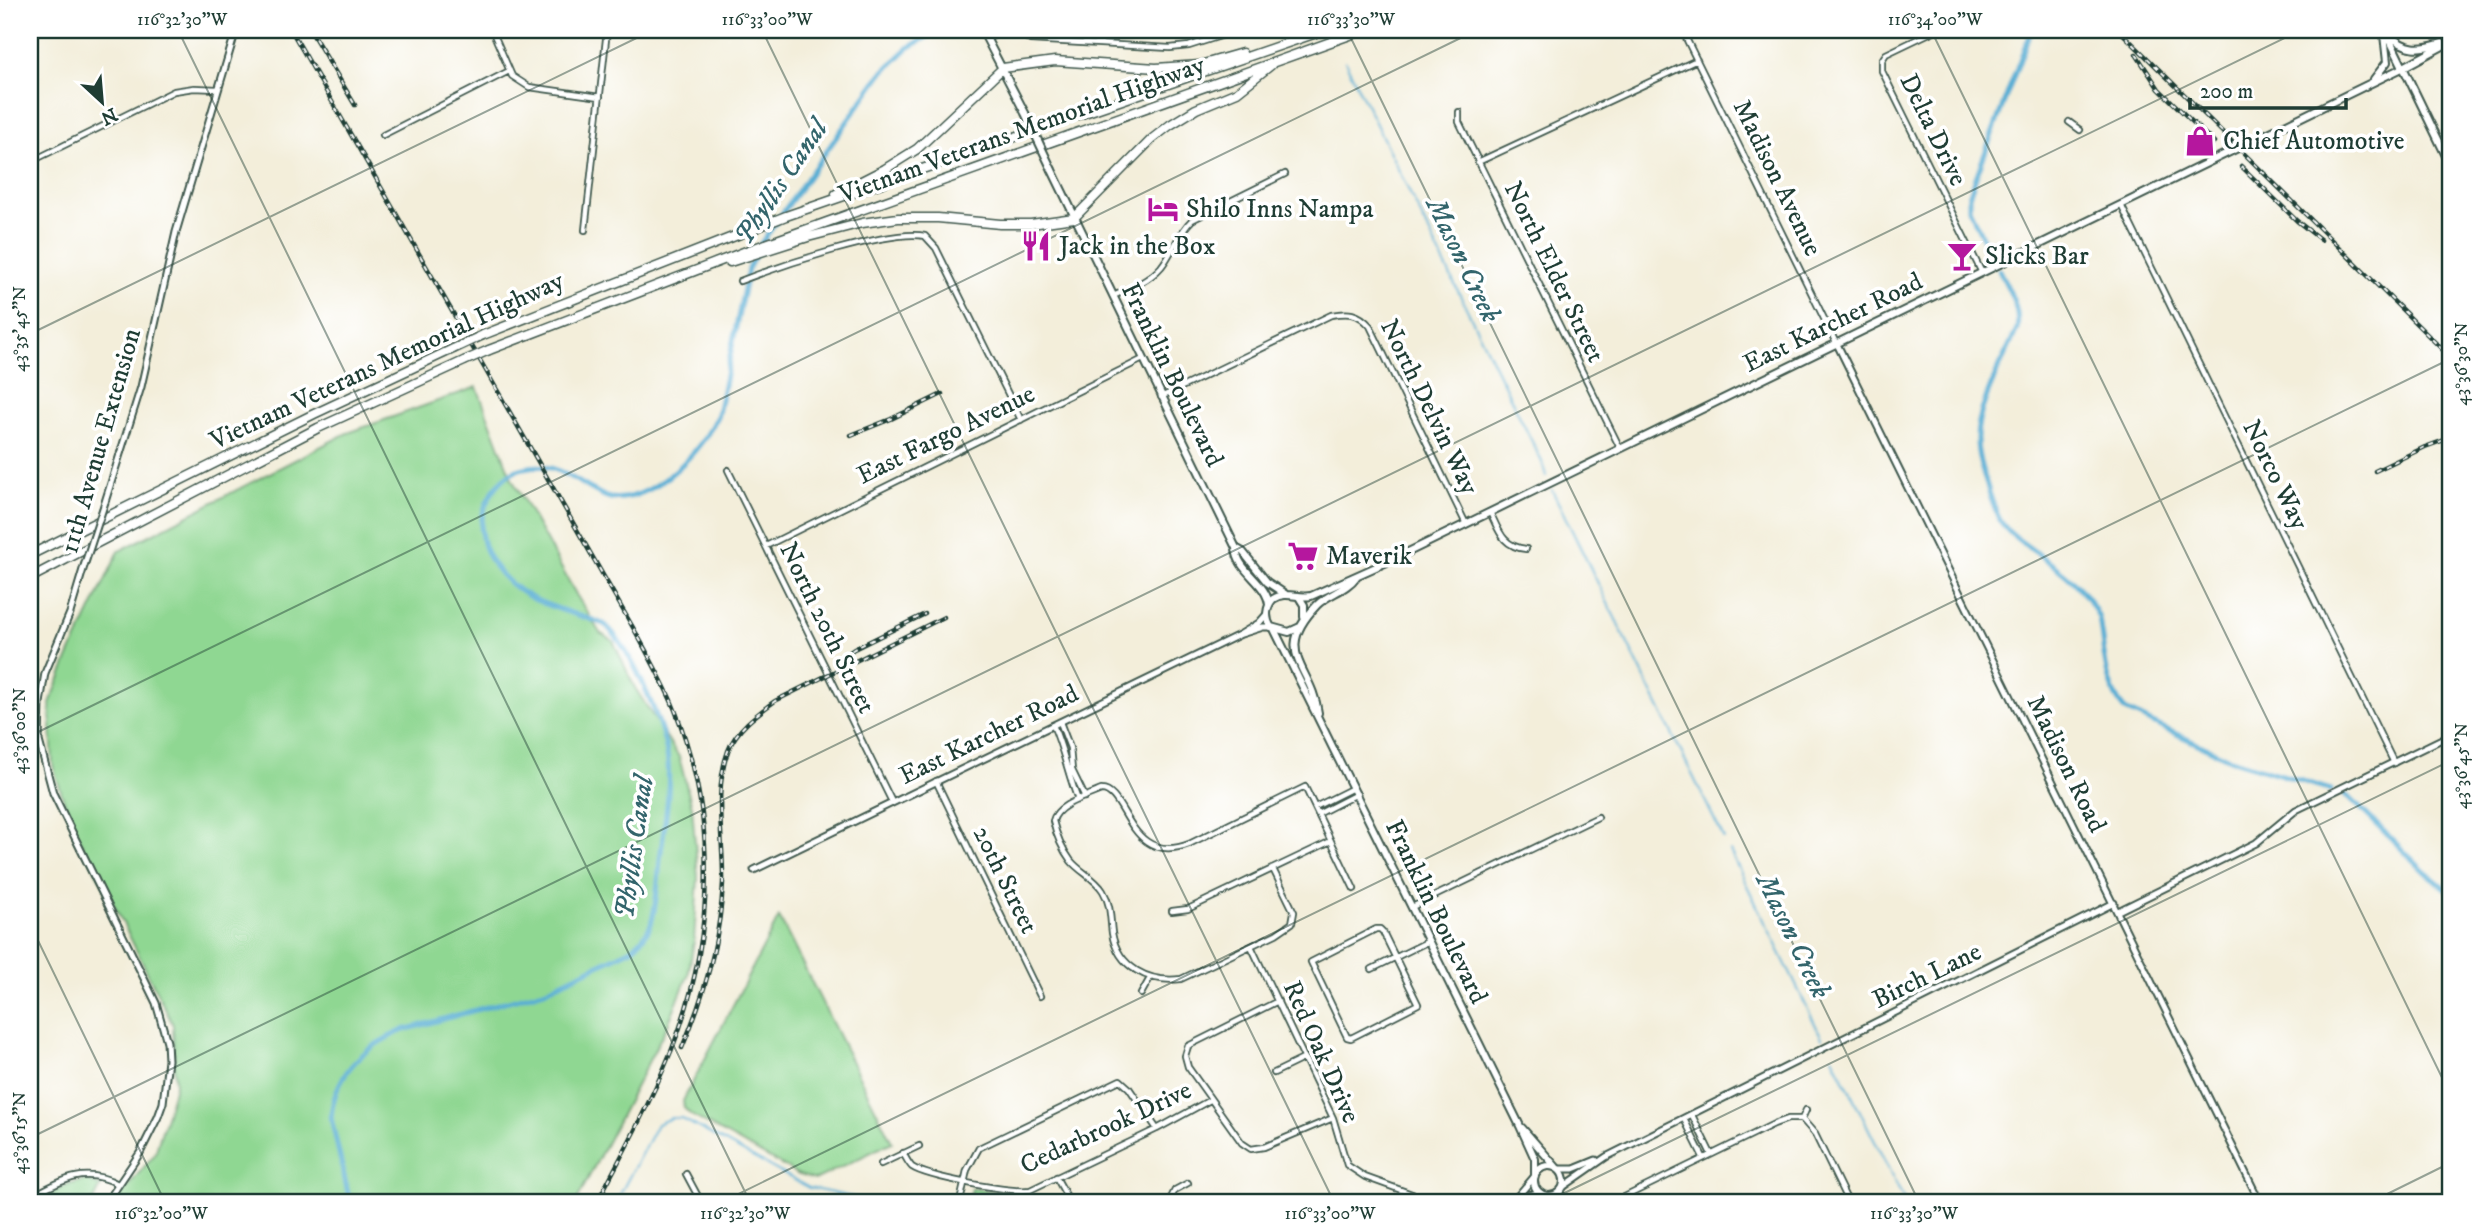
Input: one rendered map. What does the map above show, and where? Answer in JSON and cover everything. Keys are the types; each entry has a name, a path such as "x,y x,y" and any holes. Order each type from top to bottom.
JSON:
{"highway":[{"path":"786,216 845,190 917,149 1003,68 1055,61 1135,68 1200,65 1323,30"},
{"name":"Vietnam Veterans Memorial Highway","path":"30,555 314,414 483,335 786,216 1323,30"},
{"name":"Vietnam Veterans Memorial Highway","path":"771,246 1364,30"},
{"path":"667,281 749,250 898,218 1031,224 1074,218 1152,139 1196,109 1237,92 1277,60"},
{"path":"667,281 743,259 771,246"},
{"name":"Vietnam Veterans Memorial Highway","path":"30,578 318,428 489,350 667,281"}],"main road":[{"name":"Franklin Boulevard","path":"982,30 1003,68 1236,548 1237,556 1266,595 1269,606"},
{"path":"2385,30 2398,43 2410,49 2428,48 2450,41"},
{"path":"2385,30 2450,164"},
{"path":"2370,83 2387,62 2385,30"},
{"name":"East Karcher Road","path":"1356,577 2402,68 2450,41"},
{"name":"Franklin Boulevard","path":"1236,548 1244,552 1267,582 1285,594 1299,597 1304,605 1302,623 1296,636 1296,652 1317,704 1318,715"},
{"path":"1299,597 1311,596 1349,577 1356,577"},
{"path":"1273,628 1289,632 1302,623 1323,599 1352,583 1356,577"},
{"path":"1267,614 1269,606 1277,596 1285,594"},
{"name":"Franklin Boulevard","path":"1267,614 1520,1126 1525,1143 1535,1159 1534,1176"},
{"name":"Franklin Boulevard","path":"1520,1126 1558,1168"},
{"path":"1548,1202 1534,1186 1534,1176 1544,1166 1558,1168 1564,1177 1562,1202"},
{"path":"1540,1193 1555,1195 1563,1188"}],"street":[{"name":"11th Avenue Extension","path":"107,1202 140,1153 158,1117 163,1103 168,1060 167,1042 156,1003 53,793 39,741 40,703 45,674 69,613 141,387 176,232 236,30"},
{"path":"492,30 512,76 530,87 600,97"},
{"path":"585,230 607,30"},
{"path":"987,39 1004,30"},
{"path":"1015,30 1030,40 1037,41 1154,48 1188,46 1233,32"},
{"name":"Madison Avenue","path":"1682,30 1836,344"},
{"name":"Delta Drive","path":"1936,30 1886,54 1882,60 1882,71 1982,273"},
{"path":"1478,162 1697,60"},
{"path":"383,135 509,71"},
{"path":"30,162 174,91 218,89"},
{"name":"North Elder Street","path":"1459,111 1459,122 1478,162 1620,448"},
{"path":"2069,122 2080,130"},
{"path":"1113,297 1155,273 1182,230 1196,217 1285,174"},
{"name":"Norco Way","path":"2121,205 2394,763"},
{"path":"740,281 884,237 925,236 933,242 1021,420"},
{"name":"North Delvin Way","path":"1161,397 1331,315 1354,313 1370,326 1466,524"},
{"name":"Madison Road","path":"1836,344 2260,1202"},
{"name":"East Fargo Avenue","path":"766,546 1143,359"},
{"name":"North 20th Street","path":"728,470 892,802"},
{"path":"1490,512 1502,538 1515,548 1526,549"},
{"path":"1241,634 1267,614"},
{"path":"1241,634 1263,627 1273,628"},
{"name":"East Karcher Road","path":"754,870 1241,634"},
{"path":"1060,722 1070,748 1072,770 1085,797"},
{"path":"1053,725 1064,751 1067,772 1078,800"},
{"path":"2118,911 2256,843 2289,814 2450,735"},
{"name":"20th Street","path":"936,781 1040,996"},
{"path":"1273,869 1294,912 1294,920 1287,928 1181,979 1169,981 1150,978 1140,975 1124,961 1114,941 1110,908 1104,892 1072,861 1054,828 1054,815 1101,790 1111,792 1135,830 1155,845 1170,849 1199,839 1305,787 1354,889"},
{"path":"1315,807 1356,791"},
{"path":"1318,814 1356,791"},
{"path":"1412,907 1598,817"},
{"path":"1172,911 1188,909 1331,841"},
{"name":"Birch Lane","path":"1558,1168 1574,1169 1606,1157 2114,903"},
{"path":"1380,929 1396,957 1418,1004 1351,1038 1347,1037 1311,962 1380,929"},
{"path":"1372,969 1429,941"},
{"name":"Red Oak Drive","path":"1251,946 1333,1118 1344,1158 1350,1168 1365,1177 1434,1202"},
{"path":"1141,994 1150,978"},
{"path":"1278,1001 1188,1046 1185,1056 1188,1067 1242,1143 1251,1149 1264,1147 1333,1118"},
{"path":"1274,1073 1305,1058"},
{"path":"960,1202 967,1170 979,1148 1120,1080 1157,1129"},
{"name":"Cedarbrook Drive","path":"903,1153 914,1168 964,1182 1022,1191 1157,1129 1210,1100"},
{"path":"1802,1119 1806,1110"},
{"path":"1692,1115 1711,1154"},
{"path":"1684,1119 1703,1157"},
{"path":"1614,1202 1774,1124 1802,1119"},
{"path":"1802,1119 1815,1134 1847,1201 1840,1202"},
{"path":"881,1164 919,1146"},
{"name":"Birch Lane","path":"1563,1188 1606,1157"},
{"path":"686,1174 701,1202"},
{"path":"30,1197 78,1175 107,1178 118,1184"},
{"path":"1512,1201 1534,1176"},
{"path":"1056,1177 1067,1197 1073,1202"},
{"path":"1169,1202 1175,1190 1188,1183"},
{"path":"1512,1201 1540,1193"}],"green space":[{"path":"477,387 512,479 577,596 600,633 613,641 635,688 679,757 692,807 698,878 694,941 688,976 668,1024 576,1202 117,1202 155,1154 175,1086 173,1025 71,823 53,766 50,703 71,652 119,551 345,434"},
{"path":"779,917 892,1142 815,1180 799,1175 691,1115 684,1108 683,1101"},
{"path":"85,1180 101,1186 93,1202 32,1202 68,1185"},
{"path":"972,1188 1007,1194 1005,1202 969,1202"}],"waterway":[{"name":"Phyllis Canal","path":"350,1202 331,1118 338,1088 354,1063 377,1044 404,1030 544,991 632,949 651,924 655,908 669,780 664,739 651,703 624,648 604,624 530,597 517,589 494,565 484,546 481,532 482,517 489,498 501,481 511,473 539,466 564,473 610,498 626,498 659,483 689,458 718,414 748,269 762,242 881,74 908,48 939,30"},
{"path":"1994,261 1969,209 1969,196 2031,30"},
{"name":"Mason Creek","path":"1345,61 1542,462 1546,476"},
{"path":"1999,270 2015,306 2017,329 1986,399 1977,440 1983,473 2001,522 2015,537 2073,582 2092,604 2099,618 2109,678 2118,701 2125,710 2230,759 2331,790"},
{"name":"Mason Creek","path":"1552,490 1724,839"},
{"path":"2343,794 2425,872 2450,892"},
{"name":"Mason Creek","path":"1730,851 1822,1038"},
{"name":"Mason Creek","path":"1833,1057 1905,1202"},
{"path":"616,1202 657,1124 671,1118 681,1118 809,1188 875,1202"}],"railway":[{"path":"291,30 639,638 675,710 689,751 699,794 706,880 697,965 686,1008 664,1068 597,1202"},
{"path":"310,30 355,105"},
{"path":"2119,30 2450,357"},
{"path":"2136,54 2159,89 2214,143"},
{"path":"2241,166 2297,221 2321,240"},
{"path":"851,435 942,394"},
{"path":"2375,471 2450,438"},
{"path":"835,662 854,649 925,614"},
{"path":"682,1048 704,988 715,947 723,883 721,783 728,751 736,736 775,701 944,617"}],"place":[{"name":"Chief Automotive","path":"2200,141"},
{"name":"Shilo Inns Nampa","path":"1163,209"},
{"name":"Jack in the Box","path":"1036,246"},
{"name":"Slicks Bar","path":"1962,256"},
{"name":"Maverik","path":"1303,556"}]}
